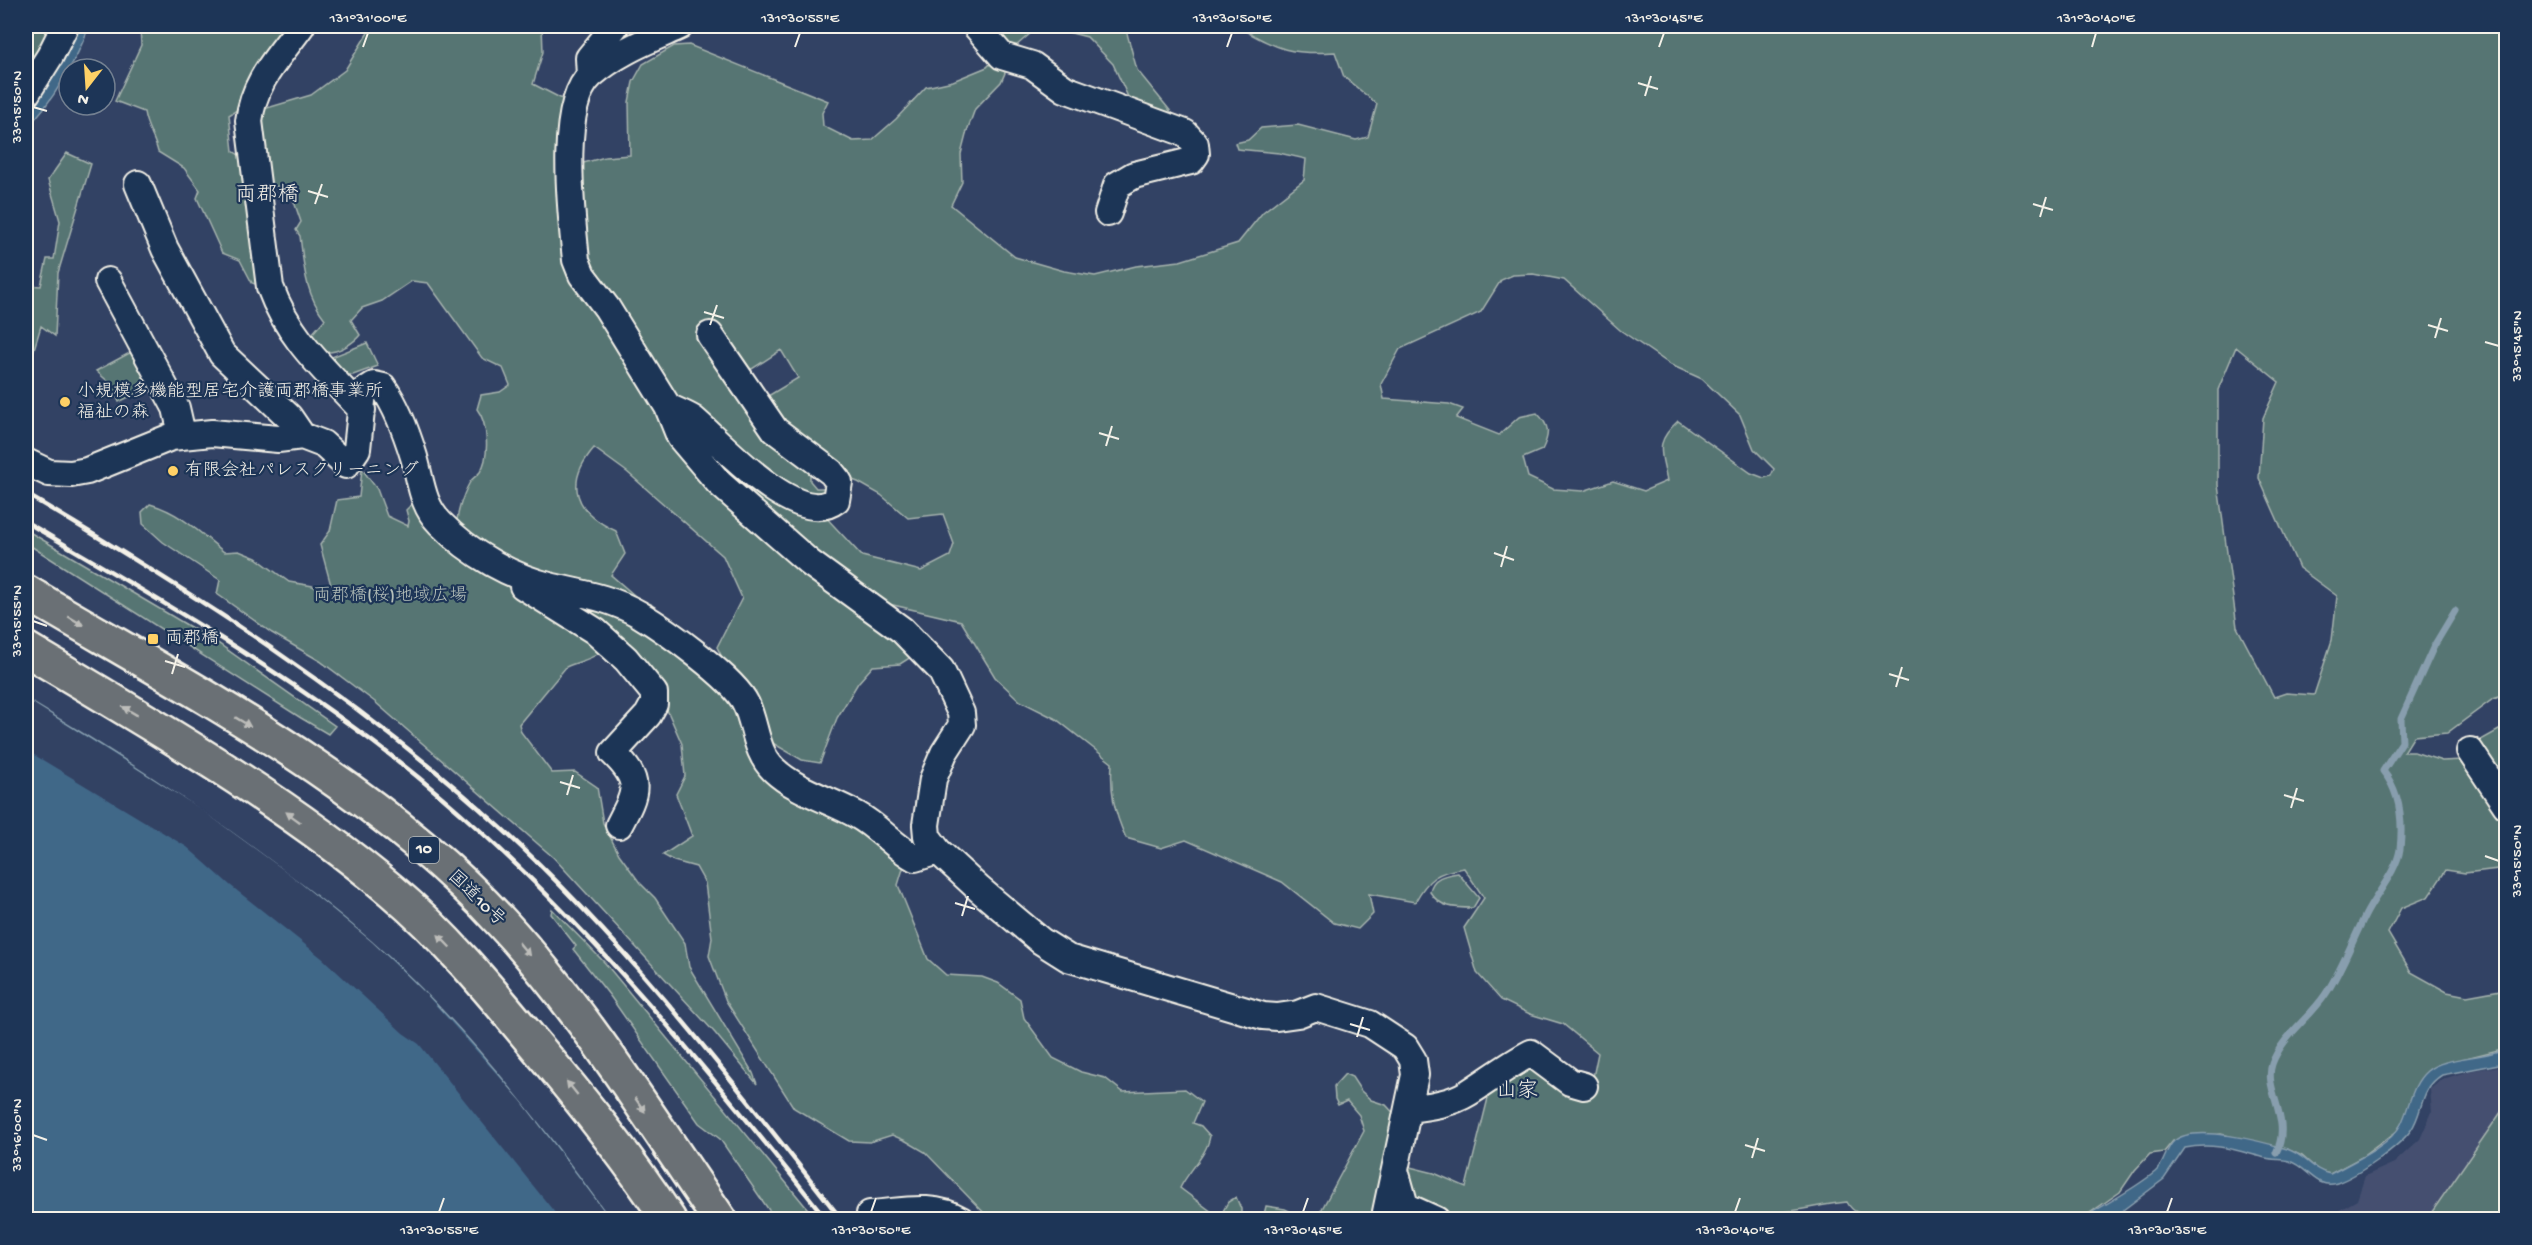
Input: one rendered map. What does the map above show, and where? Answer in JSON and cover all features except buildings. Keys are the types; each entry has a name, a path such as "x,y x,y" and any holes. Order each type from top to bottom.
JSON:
{"highway":[{"name":"国道10号","path":"26,592 330,777 370,806 457,879 502,922 579,1018 720,1220"},
{"path":"26,649 224,769 351,859 393,892 470,969 514,1018 600,1124 669,1220"}],"street":[{"path":"26,94 50,56 64,26"},
{"path":"301,26 258,84 251,103 249,121 270,287 292,334 362,410"},
{"path":"615,26 589,58 590,76 579,99 570,134 569,161 576,260 582,275 607,308 668,407 680,437 719,483 810,563 902,630 941,670 962,712 962,725 945,753 929,795 927,837 938,851 1041,941 1068,958 1252,1014 1277,1017 1316,1007 1370,1024 1386,1032 1405,1047 1413,1060 1415,1075 1396,1173 1386,1206 1386,1212 1393,1220"},
{"path":"590,76 635,45 680,26"},
{"path":"976,26 1002,56 1032,65 1078,94 1185,133 1192,139 1196,154 1191,161 1134,175 1117,185 1108,213"},
{"path":"138,184 165,249 222,354 289,417 302,436"},
{"path":"108,281 176,408 182,434"},
{"path":"668,407 690,417 758,479 776,490 818,508 828,506 836,500 839,482 831,472 775,430 710,335"},
{"path":"26,462 49,473 87,471 182,434 212,433 278,439 302,436 323,444 346,465 357,449 363,392 374,385 382,387 399,416 414,455 427,508 456,538 509,573 529,591 595,632 626,659 654,693 654,704 648,715 613,753 629,769 634,780 634,794 619,825"},
{"path":"509,573 553,587 612,600 640,615 700,658 737,690 746,705 760,749 772,769 857,815 915,858 938,851"},
{"path":"2470,751 2506,805"},
{"path":"1410,1109 1443,1104 1467,1094 1502,1069 1531,1053 1570,1082 1584,1086"},
{"path":"1396,1173 1405,1206 1436,1220"},
{"path":"870,1214 932,1209 947,1212 961,1220"}],"shaded area":[{"path":"71,26 89,26 75,57 57,57 57,89 45,107 26,128 26,103"},
{"path":"26,699 116,754 204,812 289,874 371,941 436,1003 498,1073 610,1219 26,1220"},
{"path":"2506,1048 2504,1063 2442,1075 2429,1087 2415,1123 2405,1137 2377,1160 2337,1183 2323,1183 2289,1161 2269,1159 2226,1148 2196,1146 2185,1148 2164,1179 2111,1219 2081,1219 2155,1172 2171,1144 2184,1136 2212,1134 2262,1142 2293,1151 2318,1170 2330,1174 2370,1153 2396,1132 2417,1083 2427,1071 2434,1066 2454,1060 2497,1052"},
{"path":"2506,1065 2506,1105 2427,1219 2322,1220 2357,1200 2365,1176 2394,1163 2420,1139 2432,1112 2430,1089 2443,1079 2469,1071"}],"green space":[{"path":"26,26 58,26 26,83"},
{"path":"140,26 292,26 242,107 229,115 233,151 245,159 258,285 252,283 240,260 222,253 197,198 200,190 184,168 158,152 144,112 117,102 117,97 141,45"},
{"path":"372,26 542,26 543,52 533,84 570,103 569,256 659,409 916,654 900,664 873,666 858,683 837,718 820,763 802,760 762,737 717,647 742,598 723,556 627,472 594,448 584,461 579,474 578,496 591,516 616,531 625,554 611,575 641,601 651,604 655,611 549,578 456,532 458,513 464,493 480,472 485,458 484,423 477,409 481,395 500,392 510,385 503,368 482,358 428,283 412,281 382,301 362,308 351,320 360,335 347,346 332,352 324,352 314,344 312,334 325,319 313,300 306,279 300,236 296,230 301,222 289,187 265,186 257,111 311,95 345,70"},
{"path":"986,26 1039,26 1008,53"},
{"path":"1044,26 1125,26 1137,70 1176,118 1134,110 1113,64 1087,37"},
{"path":"1236,26 2506,26 2506,695 2493,699 2447,733 2414,736 2404,752 2414,752 2442,761 2463,760 2472,745 2506,726 2506,868 2465,873 2446,870 2428,897 2401,908 2388,933 2411,972 2447,992 2467,996 2506,989 2506,1048 2439,1065 2397,1131 2362,1157 2330,1174 2319,1171 2302,1156 2289,1150 2221,1134 2173,1141 2164,1152 2150,1154 2135,1170 2120,1192 2081,1219 1872,1219 1872,1216 1854,1211 1847,1202 1773,1213 1769,1220 1454,1219 1413,1200 1406,1166 1434,1173 1466,1187 1492,1082 1526,1062 1590,1092 1598,1053 1563,1024 1530,1014 1501,1000 1477,973 1464,928 1484,898 1464,868 1440,874 1434,878 1424,887 1415,902 1369,894 1373,914 1358,929 1334,923 1282,882 1186,840 1161,848 1126,838 1114,802 1112,763 1056,719 1020,701 995,677 961,621 872,600 733,487 744,473 822,513 862,556 921,571 950,556 954,544 943,514 908,518 881,495 858,482 841,476 795,442 763,399 798,378 781,350 752,369 736,365 810,470 810,481 816,488 823,488 828,480 835,484 809,501 679,400 585,266 576,165 605,157 630,155 629,102 633,82 643,64 674,46 689,45 828,101 822,113 823,126 853,141 872,140 896,119 926,87 953,81 987,67 994,60 1005,68 1005,73 1001,82 975,109 961,154 962,182 951,205 1015,257 1064,271 1095,276 1136,266 1180,261 1238,243 1263,212 1304,180 1306,159 1279,153 1237,149 1235,143 1248,140 1261,128 1298,125 1356,140 1368,137 1377,104 1344,77 1335,52 1293,51 1272,45","holes":["1533,274 1564,280 1620,330 1671,365 1702,379 1740,415 1754,449 1774,469 1771,476 1764,478 1751,473 1678,421 1662,442 1661,449 1667,481 1644,491 1613,481 1583,491 1553,489 1528,477 1523,458 1542,450 1546,439 1546,426 1537,413 1519,417 1499,435 1456,418 1463,409 1449,404 1384,399 1381,384 1400,349 1481,312 1501,280 1513,275","2236,347 2279,382 2263,418 2259,478 2299,568 2337,596 2332,640 2314,695 2286,693 2274,697 2237,627 2218,485 2218,390"]},
{"path":"67,153 91,164 58,273 55,336 41,326 31,359 26,366 26,285 41,286 47,259 54,259 60,221 48,180"},
{"path":"367,343 378,366 353,375 341,374 329,358"},
{"path":"137,349 155,384 119,402 112,385 96,371"},
{"name":"両郡橋(桜)地域広場","path":"362,469 377,489 387,516 408,526 406,510 412,504 419,506 601,644 599,653 566,667 519,724 521,732 552,773 575,772 597,787 603,823 619,854 640,883 655,898 685,943 689,967 753,1073 757,1084 715,1033 554,858 375,702 320,661 272,633 217,594 220,580 163,542 143,524 142,512 150,504 161,508 189,524 224,552 239,551 256,558 289,582 313,586 335,600 320,545 330,531 337,500 359,497"},
{"path":"26,530 219,644 335,726 328,734 301,718 26,543"},
{"path":"543,590 609,605 733,696 754,750 906,859 898,885 928,959 946,975 982,977 998,983 1020,999 1024,1018 1053,1058 1081,1072 1105,1078 1123,1092 1185,1089 1202,1102 1193,1123 1201,1126 1210,1136 1202,1156 1180,1188 1216,1215 1222,1213 1228,1202 1236,1197 1241,1209 1241,1219 990,1219 925,1152 906,1141 892,1135 870,1142 849,1141 794,1108 726,1001 709,956 712,938 705,883 696,867 674,861 663,855 692,836 676,794 685,776 682,744 661,696"},
{"path":"1458,873 1479,898 1473,908 1443,904 1430,892 1436,880"},
{"path":"552,909 605,963 816,1219 775,1219 720,1139 699,1123 610,996 573,949 576,946 551,914"},
{"path":"1345,1074 1352,1077 1361,1091 1371,1100 1386,1105 1399,1119 1383,1219 1316,1220 1364,1131 1359,1115 1347,1101 1338,1105 1335,1099 1334,1086"},
{"path":"2506,1105 2506,1219 2427,1219"},
{"path":"1266,1206 1285,1209 1306,1219 1263,1219"}],"pier":[{"path":"26,699 199,808 288,873 372,942 424,992 521,1101 610,1219 560,1219 419,1044 403,1033 322,958 230,885 187,847 26,750"}],"waterway":[{"path":"2276,1153 2281,1128 2271,1084 2272,1064 2282,1045 2319,1004 2331,985 2366,914 2395,866 2400,849 2399,808 2393,788 2383,771 2402,742 2401,719 2434,646 2455,611"}],"railway":[{"path":"26,494 151,570 272,648 389,733 500,827 592,919 679,1016 842,1220"},
{"path":"26,522 134,585 293,685 395,758 443,798 547,895 597,946 691,1053 827,1220"}],"place":[{"name":"小規模多機能型居宅介護両郡橋事業所 福祉の森","path":"65,402"},
{"name":"有限会社パレスクリーニング","path":"173,471"},
{"name":"両郡橋","path":"153,639"}],"district":[{"name":"両郡橋","path":"267,196"},
{"name":"山家","path":"1517,1092"}]}
